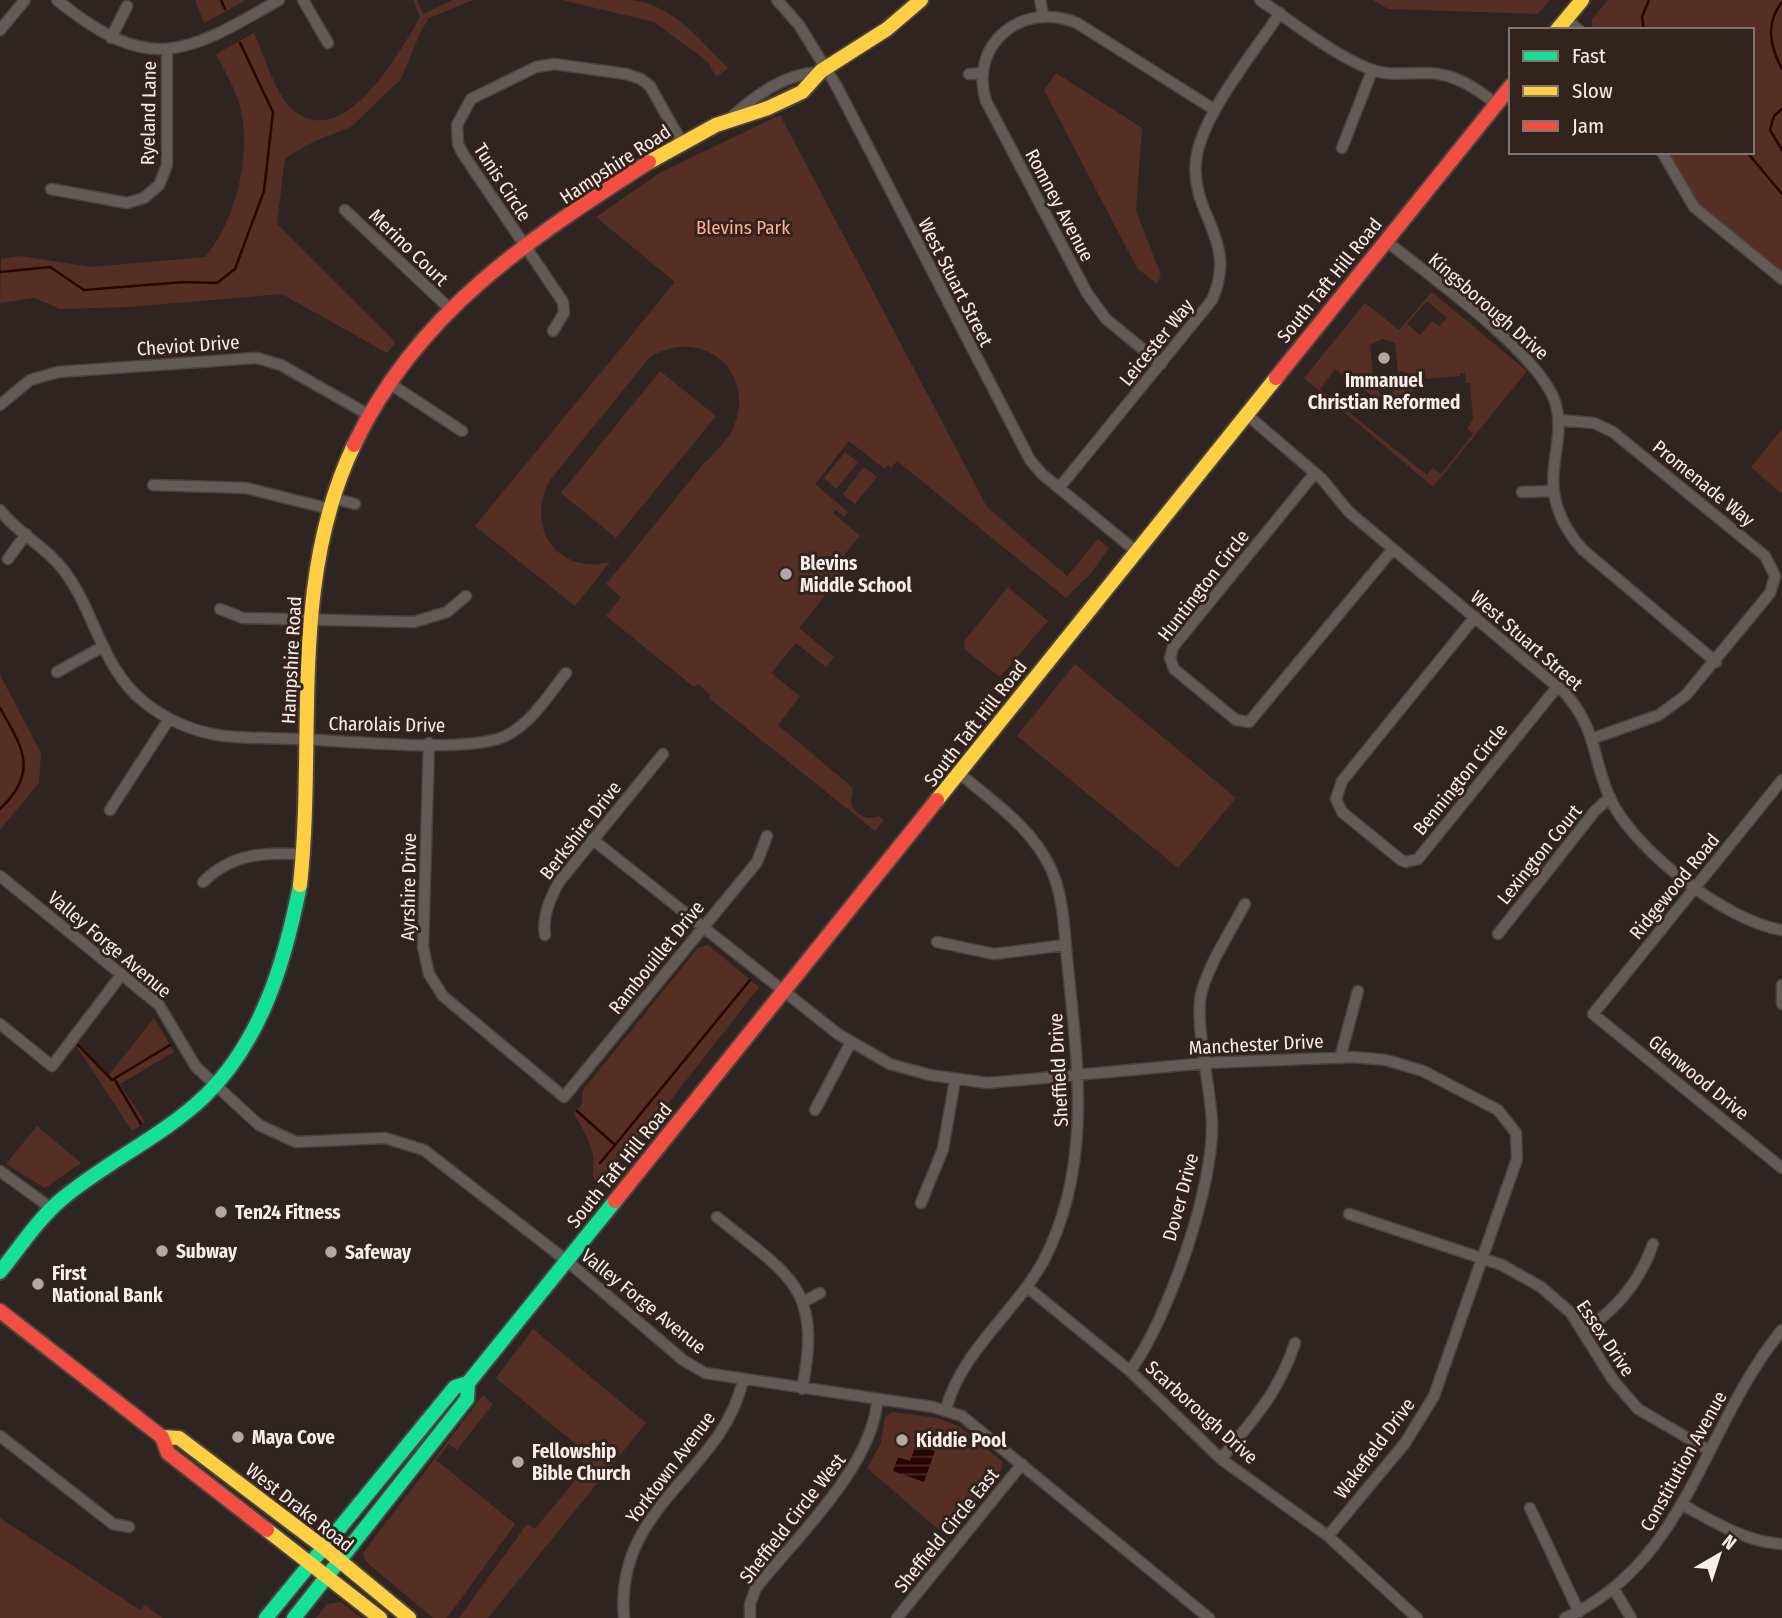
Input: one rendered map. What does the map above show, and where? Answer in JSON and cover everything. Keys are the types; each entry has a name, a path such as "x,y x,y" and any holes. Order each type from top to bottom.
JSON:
{"main road":[{"name":"Hampshire Road","path":"0,1272 51,1209 172,1123 214,1085 239,1053 270,1001 297,917 305,854 306,739 312,620 321,544 332,503 369,415 388,383 449,308 495,267 682,143 732,117 774,106 804,90 822,70 872,41 921,0"},
{"path":"1562,24 1582,0"},
{"name":"South Taft Hill Road","path":"266,1618 455,1387 468,1383 1509,88"},
{"name":"West Drake Road","path":"0,1311 162,1437 168,1453 380,1618"},
{"name":"South Taft Hill Road","path":"294,1618 341,1562 467,1399 468,1383"},
{"name":"West Drake Road","path":"162,1437 179,1438 323,1547 409,1618"}],"street":[{"path":"0,30 25,0"},
{"path":"57,0 111,38 141,48 167,50 202,42 279,0"},
{"path":"303,0 328,43"},
{"name":"West Stuart Street","path":"777,0 799,25 1021,446 1042,474 1137,552"},
{"path":"1040,0 1043,14"},
{"path":"1259,0 1373,71 1450,77 1464,82 1496,104"},
{"path":"111,38 127,6"},
{"name":"Leicester Way","path":"1059,488 1205,310 1218,282 1218,241 1199,196 1195,176 1198,146 1215,110 1280,13"},
{"path":"969,74 983,73 987,53 997,38 1021,19 1043,14 1077,23 1215,110"},
{"name":"Ryeland Lane","path":"51,189 127,203 144,198 159,185 167,165 167,50"},
{"name":"Tunis Circle","path":"553,331 564,313 564,302 458,144 460,116 479,94 548,64 626,74 650,86 682,143"},
{"path":"1342,148 1373,71"},
{"name":"Romney Avenue","path":"983,73 986,101 1087,293 1106,319 1161,364"},
{"path":"1663,154 1694,207 1782,279"},
{"name":"Merino Court","path":"345,210 449,308"},
{"name":"Kingsborough Drive","path":"1385,240 1530,360 1550,390 1559,421 1553,491 1566,528 1583,550 1716,662"},
{"name":"Cheviot Drive","path":"2,402 30,380 58,372 257,358 281,365 369,415"},
{"path":"388,383 462,431"},
{"name":"West Stuart Street","path":"1246,414 1315,473 1349,512 1558,686 1583,716 1594,738 1610,797 1624,822 1641,841 1696,887 1738,917 1782,930"},
{"name":"Promenade Way","path":"1559,421 1594,423 1613,432 1770,562 1775,576 1770,593 1716,662 1686,695 1659,715 1594,738"},
{"name":"Huntington Circle","path":"1315,473 1173,647 1170,658 1174,669 1237,720 1249,722 1393,549"},
{"path":"153,485 246,488 332,503 355,504"},
{"path":"1522,492 1553,491"},
{"name":"Charolais Drive","path":"0,510 53,557 76,589 112,667 130,689 169,719 216,735 429,743 489,742 512,732 528,720 566,673"},
{"path":"8,559 26,534"},
{"path":"220,609 243,618 426,621 447,612 466,596"},
{"name":"Bennington Circle","path":"1475,617 1339,785 1338,806 1352,820 1401,860 1406,862 1418,859 1558,686"},
{"path":"57,672 102,647"},
{"path":"110,810 169,719"},
{"name":"Ayrshire Drive","path":"429,743 423,947 429,974 452,1006 564,1097"},
{"name":"Berkshire Drive","path":"545,935 543,924 553,892 592,839 663,754"},
{"name":"Sheffield Drive","path":"946,1409 958,1374 1027,1287 1055,1234 1069,1191 1078,1135 1079,1075 1058,888 1040,849 1028,833 960,774"},
{"name":"Ridgewood Road","path":"1593,1014 1782,780"},
{"name":"Lexington Court","path":"1498,934 1595,811 1610,797"},
{"name":"Rambouillet Drive","path":"564,1097 757,862 767,836"},
{"name":"Manchester Drive","path":"592,839 783,993 851,1042 890,1064 955,1080 988,1083 1207,1063 1340,1058 1386,1060 1423,1071 1498,1110 1513,1124 1519,1144 1517,1160 1483,1259"},
{"path":"203,882 215,870 238,857 267,853 305,854"},
{"name":"Valley Forge Avenue","path":"0,876 159,1004 196,1067 259,1125 284,1138 312,1143 384,1138 424,1150 567,1261 683,1360 705,1373 877,1401 946,1409 962,1416 1209,1618"},
{"name":"Dover Drive","path":"1130,1371 1157,1325 1206,1182 1212,1125 1200,999 1213,966 1245,904"},
{"path":"937,942 994,954 1065,945"},
{"path":"0,1024 52,1066 122,974"},
{"path":"1782,985 1782,1004"},
{"path":"1340,1058 1358,991"},
{"name":"Glenwood Drive","path":"1593,1014 1782,1168"},
{"path":"815,1110 851,1042"},
{"path":"921,1203 943,1149 955,1080"},
{"path":"0,1171 51,1209"},
{"name":"Essex Drive","path":"1349,1214 1525,1276 1571,1313 1613,1380 1638,1409 1710,1451"},
{"path":"717,1217 794,1282 805,1301 809,1327 802,1389"},
{"path":"1584,1330 1612,1310 1632,1287 1653,1244"},
{"name":"Wakefield Drive","path":"1328,1536 1405,1443 1427,1410 1443,1376 1483,1259"},
{"name":"Scarborough Drive","path":"1027,1287 1130,1371 1221,1458 1328,1536 1417,1618"},
{"path":"805,1301 820,1293"},
{"name":"Constitution Avenue","path":"1565,1618 1614,1589 1655,1548 1683,1505 1748,1379 1782,1330"},
{"path":"1221,1458 1266,1406 1280,1381 1295,1343"},
{"name":"Yorktown Avenue","path":"624,1618 626,1577 645,1526 726,1423 734,1409 743,1380"},
{"name":"Sheffield Circle West","path":"750,1618 750,1604 756,1588 862,1455 874,1426 877,1401"},
{"path":"0,1436 113,1524 129,1527"},
{"name":"Sheffield Circle East","path":"897,1618 1023,1464"},
{"path":"1683,1505 1736,1532 1759,1541 1782,1544"},
{"path":"1530,1508 1579,1612"},
{"path":"1614,1589 1631,1618"}],"green space":[{"path":"195,0 244,0 244,1 204,23"},
{"path":"413,0 417,0 423,14 453,0 473,0 429,18 401,79 351,127 315,141 285,158 277,224 396,342 387,353 282,294 128,307 60,309 34,298 0,303 1,259 20,256 92,267 205,257 226,224 234,204 243,162 243,121 239,103 216,54 254,33 287,104 312,120 332,119 350,109 368,93 399,52 420,17"},
{"path":"562,0 632,0 647,3 673,16 728,68 716,77 708,62 654,22"},
{"path":"1373,0 1550,0 1538,14 1388,9"},
{"path":"1608,0 1782,0 1782,274 1699,203 1669,154 1754,154 1754,28 1592,28 1592,19"},
{"path":"1056,73 1142,128 1136,211 1161,275 1157,284 1137,268 1044,90"},
{"name":"Blevins Park","path":"780,115 987,507 1067,576 1098,539 1109,548 1091,573 1066,598 897,461 891,468 888,465 885,469 849,441 815,484 848,512 844,517 836,510 833,513 860,536 839,561 843,564 849,557 856,557 799,628 834,657 826,667 796,643 771,673 800,696 778,725 853,788 851,803 859,814 870,818 879,816 884,820 875,831 709,698 711,695 698,684 694,687 606,616 621,597 606,584 700,468 724,443 734,426 739,406 738,387 731,371 719,359 705,350 687,347 669,349 650,357 550,480 543,497 541,514 550,544 575,562 610,562 575,606 475,526 675,282 596,217 661,172"},
{"path":"1432,292 1527,371 1433,487 1304,378 1365,303 1399,330","holes":["1427,301 1447,318 1439,326 1432,321 1420,335 1407,324","1382,339 1395,343 1398,372 1404,371 1405,385 1394,386 1394,392 1379,394 1377,387 1368,388 1367,374 1373,373 1370,345","1335,369 1371,394 1390,398 1412,392 1412,380 1460,376 1460,373 1465,373 1466,383 1470,383 1473,420 1467,428 1473,434 1441,474 1433,468 1427,475 1320,389"]},
{"path":"660,371 716,416 616,538 561,493"},
{"path":"1782,429 1782,494 1751,467"},
{"path":"845,452 858,462 836,489 824,478"},
{"path":"864,467 877,477 855,504 843,494"},
{"path":"1008,587 1048,621 1000,677 965,650 964,641"},
{"path":"1075,664 1236,798 1178,868 1017,736"},
{"path":"0,675 41,753 39,783 0,830"},
{"path":"708,945 759,987 645,1133 598,1187 593,1175 592,1149 574,1113 581,1106 583,1090 698,948"},
{"path":"154,1018 174,1052 120,1084 145,1122 132,1131 77,1047 79,1044 109,1075"},
{"path":"37,1126 81,1163 45,1188 6,1164"},
{"path":"533,1329 646,1423 488,1618 459,1618 527,1524 535,1529 587,1466 578,1458 584,1451 496,1378"},
{"path":"483,1395 493,1404 457,1450 449,1444 436,1460 515,1524 447,1618 433,1618 365,1561 363,1553"},
{"path":"892,1412 937,1418 958,1426 1002,1461 1002,1469 946,1536 867,1468 881,1443 885,1417"},
{"path":"0,1518 140,1610 145,1605 163,1618 0,1618"},
{"path":"341,1602 361,1618 316,1618 327,1604"}],"shaded area":[{"path":"916,1445 935,1451 924,1482 893,1471 898,1457 910,1461"}],"waterway":[{"path":"221,0 225,9"},
{"path":"1644,28 1642,17 1649,0"},
{"path":"1782,2 1771,27 1772,43 1782,69"},
{"path":"0,272 50,267 84,290 184,282 217,283 235,269 264,191 273,112 240,43"},
{"path":"1782,109 1774,116 1770,130 1782,150"},
{"path":"1749,154 1782,194"},
{"path":"0,708 15,735 23,760 20,783 0,809"},
{"path":"615,1145 750,980"},
{"path":"78,1045 112,1080 170,1045"},
{"path":"115,1080 141,1124"},
{"path":"577,1111 615,1145 600,1163"}],"traffic: fast":[{"path":"0,1272 37,1224 62,1199 188,1111 225,1074 242,1050 268,998 287,942 300,885"},
{"path":"266,1618 455,1387 468,1383 615,1201"},
{"path":"294,1618 467,1399 468,1383"}],"traffic: slow":[{"path":"649,162 716,125 768,108 802,92 821,71 887,29 921,0"},
{"path":"1559,28 1582,0"},
{"path":"937,800 1276,378"},
{"path":"300,885 312,606 320,551 333,497 354,445"},
{"path":"162,1437 179,1438 323,1547 409,1618"},
{"path":"267,1530 380,1618"}],"traffic: jam":[{"path":"1276,378 1509,88"},
{"path":"354,445 380,398 410,356 443,317 480,282 520,250 649,162"},
{"path":"615,1201 937,800"},
{"path":"0,1311 162,1437 168,1453 267,1530"}],"place":[{"name":"Immanuel Christian Reformed","path":"1384,358"},
{"name":"Blevins Middle School","path":"786,574"},
{"name":"Ten24 Fitness","path":"221,1212"},
{"name":"Subway","path":"162,1251"},
{"name":"Safeway","path":"331,1252"},
{"name":"First National Bank","path":"38,1284"},
{"name":"Maya Cove","path":"238,1437"},
{"name":"Kiddie Pool","path":"902,1440"},
{"name":"Fellowship Bible Church","path":"518,1462"}]}
